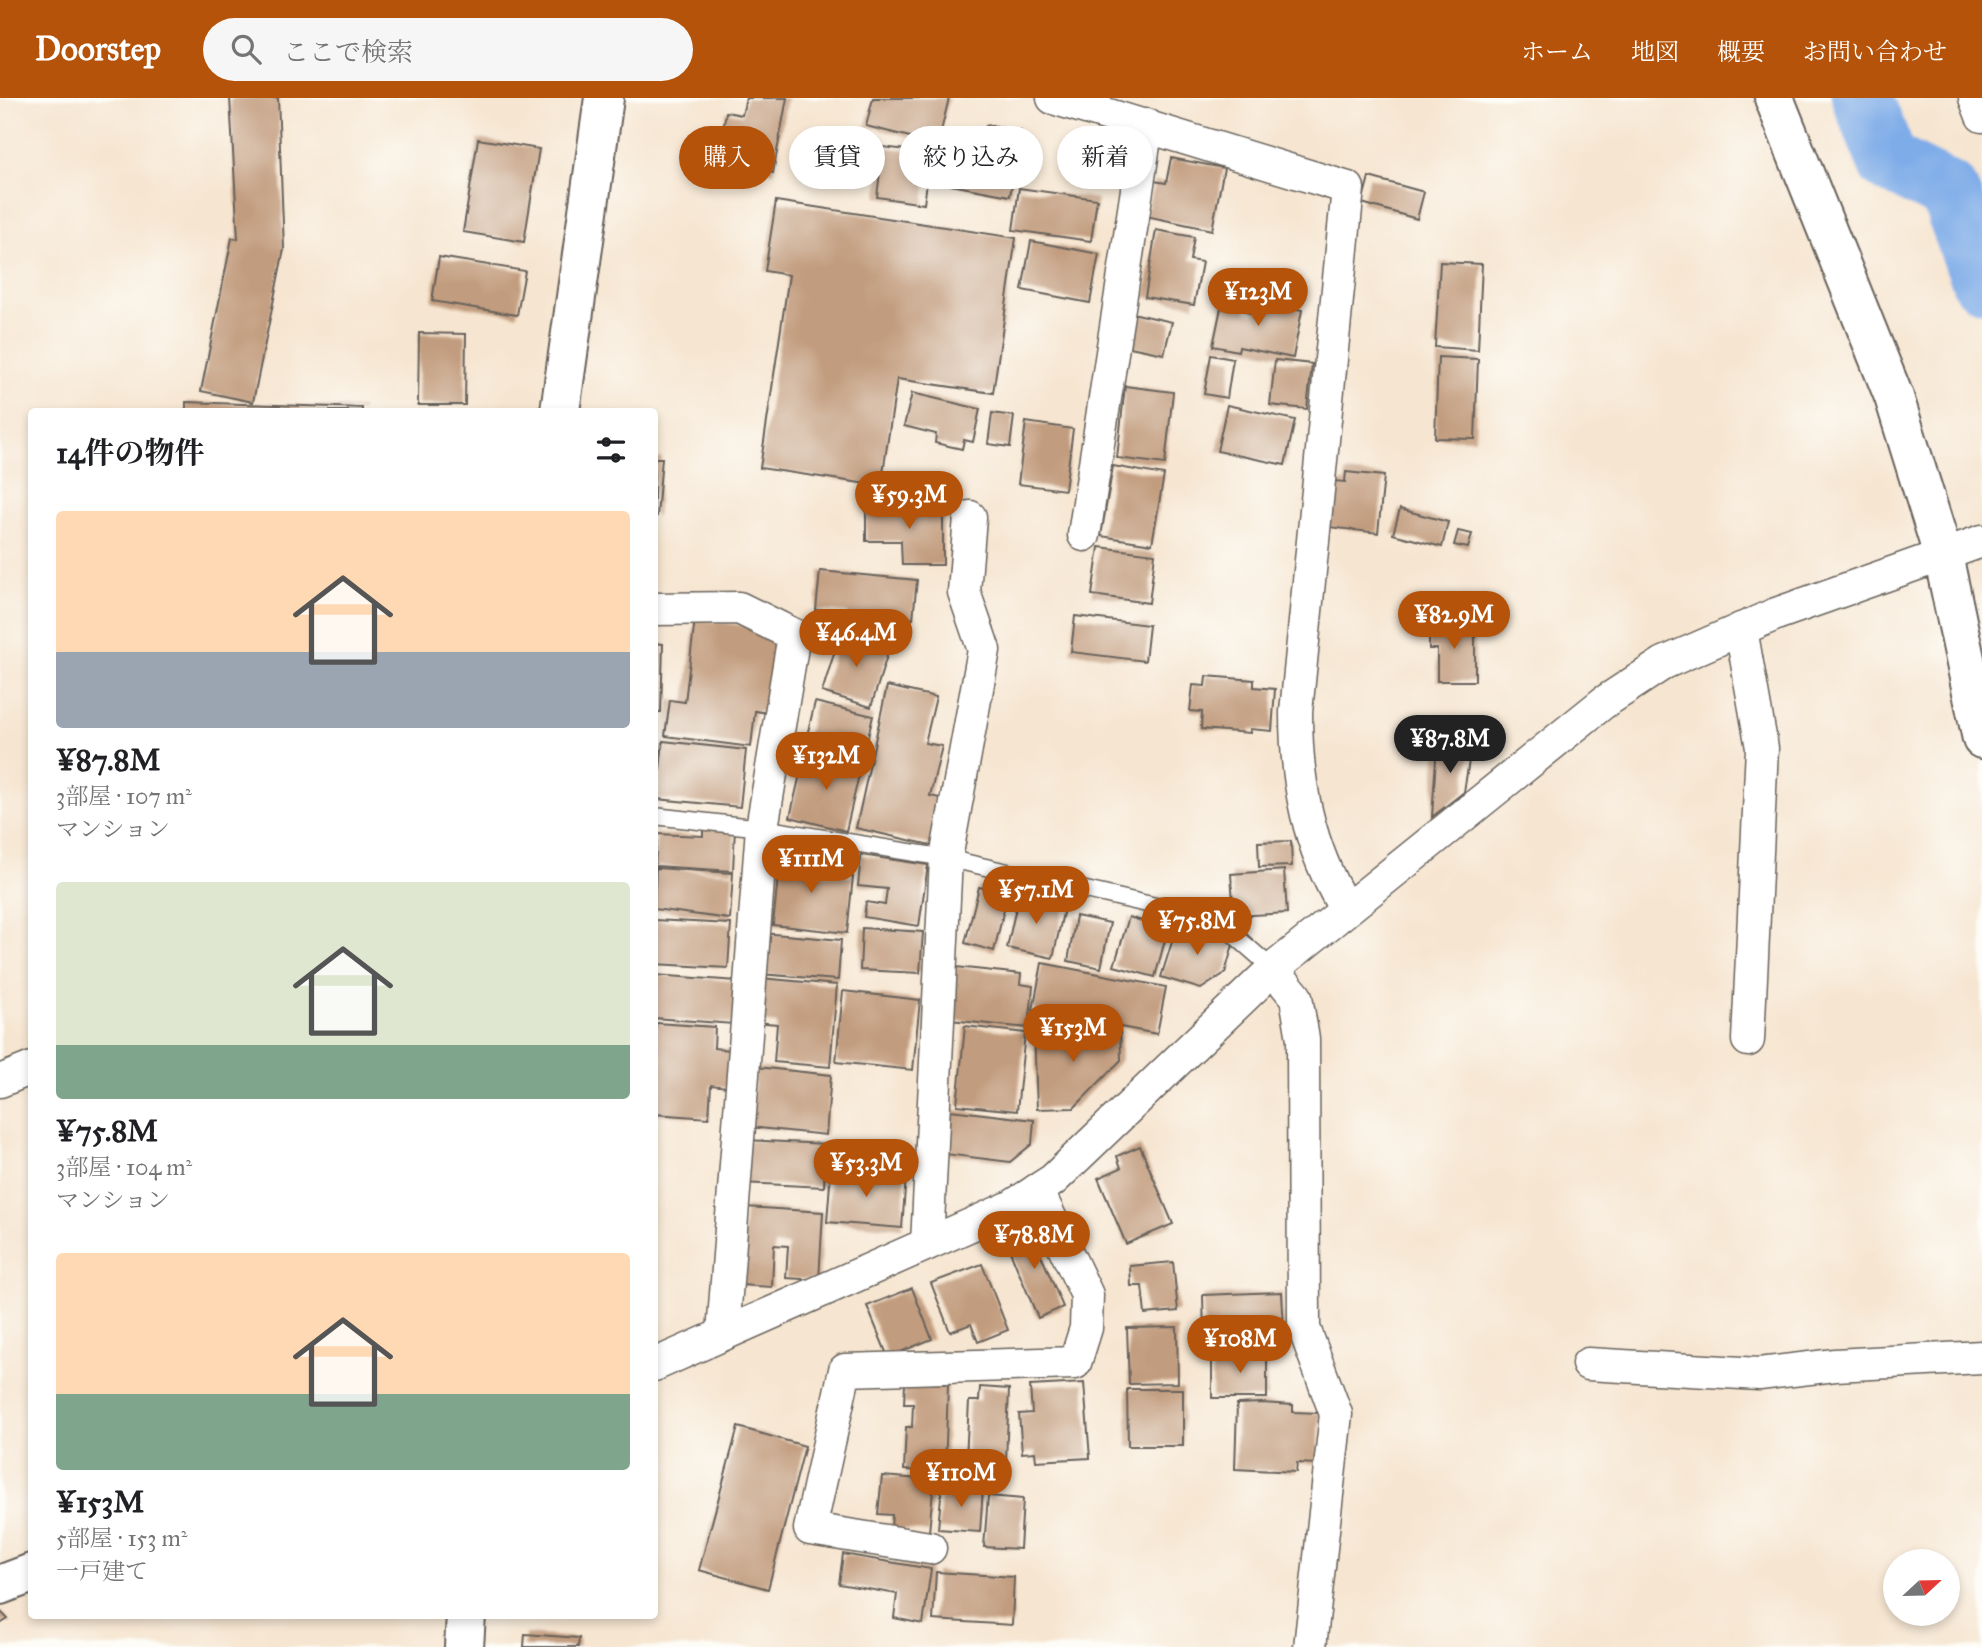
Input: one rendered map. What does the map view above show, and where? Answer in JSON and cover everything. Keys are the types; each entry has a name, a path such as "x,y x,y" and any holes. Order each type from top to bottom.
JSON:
{"street":[{"path":"560,408 604,98"},
{"path":"1053,98 1348,188 1296,712 1296,761 1312,837 1324,872 1345,908"},
{"path":"1774,98 1894,397 1943,555 1982,739"},
{"path":"1975,98 1982,116"},
{"path":"1084,535 1147,125"},
{"path":"927,1244 946,858 984,650 964,592 970,517"},
{"path":"658,1363 1011,1208 1053,1180 1273,969 1345,908 1603,703 1664,663 1741,629 1981,541"},
{"path":"658,609 739,608 794,635 761,828 723,1333"},
{"path":"1741,629 1762,748 1748,1040"},
{"path":"1273,969 1296,998 1303,1039 1304,1328 1336,1414 1310,1647"},
{"path":"0,1081 28,1070"},
{"path":"930,1548 810,1529 845,1370 1075,1363 1086,1328 1087,1295 1037,1190"},
{"path":"1588,1364 1759,1374 1835,1365 1982,1357"},
{"path":"0,1585 28,1574"},
{"path":"464,1647 466,1619"}],"lane":[{"path":"658,816 761,828 946,858 1217,920 1273,969"}],"building":[{"path":"230,98 278,98 284,249 253,402 201,391 232,238 238,239"},
{"path":"746,98 787,98 775,162 775,126 723,126 726,112 742,115"},
{"path":"873,98 949,98 942,126 899,126 899,134 885,131 885,126 866,126"},
{"path":"478,139 539,149 524,242 463,232"},
{"path":"885,147 899,149 899,189 926,189 924,204 877,197 878,189 885,189"},
{"path":"1171,158 1224,168 1212,230 1146,216 1154,181 1166,183"},
{"path":"1369,177 1424,192 1417,219 1362,203"},
{"path":"972,189 1011,189 1010,196"},
{"path":"1019,189 1097,199 1091,241 1013,230"},
{"path":"776,201 1016,238 993,393 897,379 881,486 760,468 789,275 765,271"},
{"path":"1156,230 1194,237 1190,260 1202,262 1194,305 1145,297"},
{"path":"1031,241 1099,254 1090,303 1022,290"},
{"path":"439,257 525,271 517,315 432,301"},
{"path":"1440,262 1482,264 1478,350 1435,347"},
{"path":"1223,298 1247,303 1246,312 1255,314 1258,301 1302,310 1293,358 1239,347 1238,351 1213,346"},
{"path":"1128,312 1172,322 1164,354 1120,345"},
{"path":"419,333 466,334 465,405 418,405"},
{"path":"1211,355 1233,359 1227,398 1204,394"},
{"path":"1438,357 1478,359 1475,439 1435,438"},
{"path":"1275,360 1312,364 1307,409 1270,405"},
{"path":"1125,386 1173,392 1165,464 1117,458"},
{"path":"912,393 980,409 973,442 964,440 962,449 935,443 936,434 904,426"},
{"path":"186,402 362,408 186,408"},
{"path":"1227,405 1295,420 1285,465 1217,451"},
{"path":"992,413 1014,416 1010,447 988,444"},
{"path":"1026,422 1073,429 1065,490 1018,484"},
{"path":"658,458 662,458 658,504"},
{"path":"1113,466 1164,475 1152,544 1101,536"},
{"path":"1346,472 1384,476 1378,533 1329,527 1334,481 1345,482"},
{"path":"866,505 943,505 943,565 902,565 901,541 866,541"},
{"path":"1400,509 1448,522 1442,547 1393,534"},
{"path":"1458,531 1472,534 1468,548 1454,545"},
{"path":"1099,547 1155,554 1149,603 1092,595"},
{"path":"820,571 917,580 913,619 891,617 890,634 846,630 848,613 816,610"},
{"path":"1075,616 1149,625 1145,661 1071,652"},
{"path":"695,619 778,630 768,713 755,711 751,747 665,736 670,700 685,702"},
{"path":"1429,624 1475,624 1475,681 1437,681 1437,649 1429,649"},
{"path":"841,631 890,646 871,707 822,692"},
{"path":"658,643 663,644 661,712 658,712"},
{"path":"1206,676 1254,680 1254,687 1275,689 1272,731 1250,729 1250,733 1201,729 1202,712 1190,711 1193,685 1205,686"},
{"path":"887,686 936,697 925,743 942,746 930,796 945,799 935,846 856,828"},
{"path":"815,702 873,716 863,758 805,744"},
{"path":"663,741 746,750 740,807 658,799"},
{"path":"1437,743 1471,748 1464,792 1432,817"},
{"path":"805,753 861,766 846,831 790,817"},
{"path":"703,826 735,827 733,871 658,866 658,834 703,836"},
{"path":"1291,841 1292,866 1259,867 1258,842"},
{"path":"781,848 815,852 813,873 853,877 847,933 773,925"},
{"path":"861,855 928,865 919,926 864,917 866,902 885,905 887,889 858,886"},
{"path":"658,868 733,873 730,919 658,910"},
{"path":"1284,870 1287,913 1234,916 1231,874"},
{"path":"979,887 1008,893 994,951 965,943"},
{"path":"1019,894 1065,904 1053,958 1007,948"},
{"path":"1076,916 1110,923 1101,968 1068,961"},
{"path":"1129,917 1168,929 1155,977 1114,966"},
{"path":"658,920 731,924 728,968 658,964"},
{"path":"1178,923 1234,941 1225,973 1201,989 1161,977"},
{"path":"862,928 923,932 920,973 860,970"},
{"path":"762,933 841,940 838,980 759,974"},
{"path":"1042,963 1166,987 1157,1034 1033,1010"},
{"path":"956,967 1021,974 1020,984 1033,986 1029,1028 950,1020"},
{"path":"658,975 737,981 733,1024 658,1018"},
{"path":"760,978 837,985 830,1067 774,1062 777,1024 756,1022"},
{"path":"843,991 920,1000 913,1070 836,1062"},
{"path":"658,1023 715,1027 714,1048 730,1050 727,1087 711,1085 709,1118 658,1114"},
{"path":"965,1026 1025,1033 1017,1111 957,1105"},
{"path":"1120,1028 1121,1060 1074,1108 1037,1109 1034,1031"},
{"path":"756,1067 831,1075 826,1135 750,1127"},
{"path":"950,1110 1034,1120 1032,1144 1010,1162 945,1154"},
{"path":"745,1140 826,1144 824,1187 742,1183"},
{"path":"1140,1146 1173,1224 1126,1244 1098,1178 1121,1168 1117,1156"},
{"path":"831,1170 906,1176 902,1228 827,1222"},
{"path":"745,1207 823,1212 819,1280 786,1278 788,1246 774,1245 772,1287 741,1285"},
{"path":"1034,1224 1041,1240 1036,1243 1063,1307 1038,1318 1004,1237"},
{"path":"1173,1262 1178,1311 1145,1314 1142,1286 1131,1286 1130,1266"},
{"path":"982,1264 1008,1330 978,1342 971,1324 950,1332 931,1283"},
{"path":"912,1288 932,1339 888,1357 867,1306"},
{"path":"1282,1292 1284,1334 1204,1337 1203,1295"},
{"path":"1177,1327 1178,1383 1129,1384 1127,1328"},
{"path":"1212,1352 1267,1352 1267,1398 1212,1398"},
{"path":"905,1382 948,1384 945,1472 904,1470 906,1427 912,1427 913,1404 904,1404"},
{"path":"1084,1383 1090,1458 1036,1461 1035,1452 1022,1453 1019,1414 1032,1413 1030,1386"},
{"path":"980,1387 1009,1389 1006,1461 966,1459 969,1401 979,1401"},
{"path":"1127,1389 1183,1389 1183,1446 1128,1446"},
{"path":"1237,1404 1293,1405 1293,1412 1320,1413 1318,1464 1297,1463 1296,1472 1235,1469"},
{"path":"738,1427 805,1446 768,1589 699,1570"},
{"path":"882,1476 934,1480 929,1532 891,1528 892,1515 878,1514"},
{"path":"942,1485 983,1488 980,1532 938,1529"},
{"path":"988,1496 1023,1499 1020,1549 984,1547"},
{"path":"843,1554 931,1569 923,1624 894,1618 897,1594 839,1584"},
{"path":"936,1572 1014,1577 1012,1625 933,1620"},
{"path":"0,1611 8,1619 0,1624"},
{"path":"525,1634 579,1638 578,1647 524,1647"}],"waterway":[{"path":"1862,98 1888,162 1949,192 1982,281"}]}
